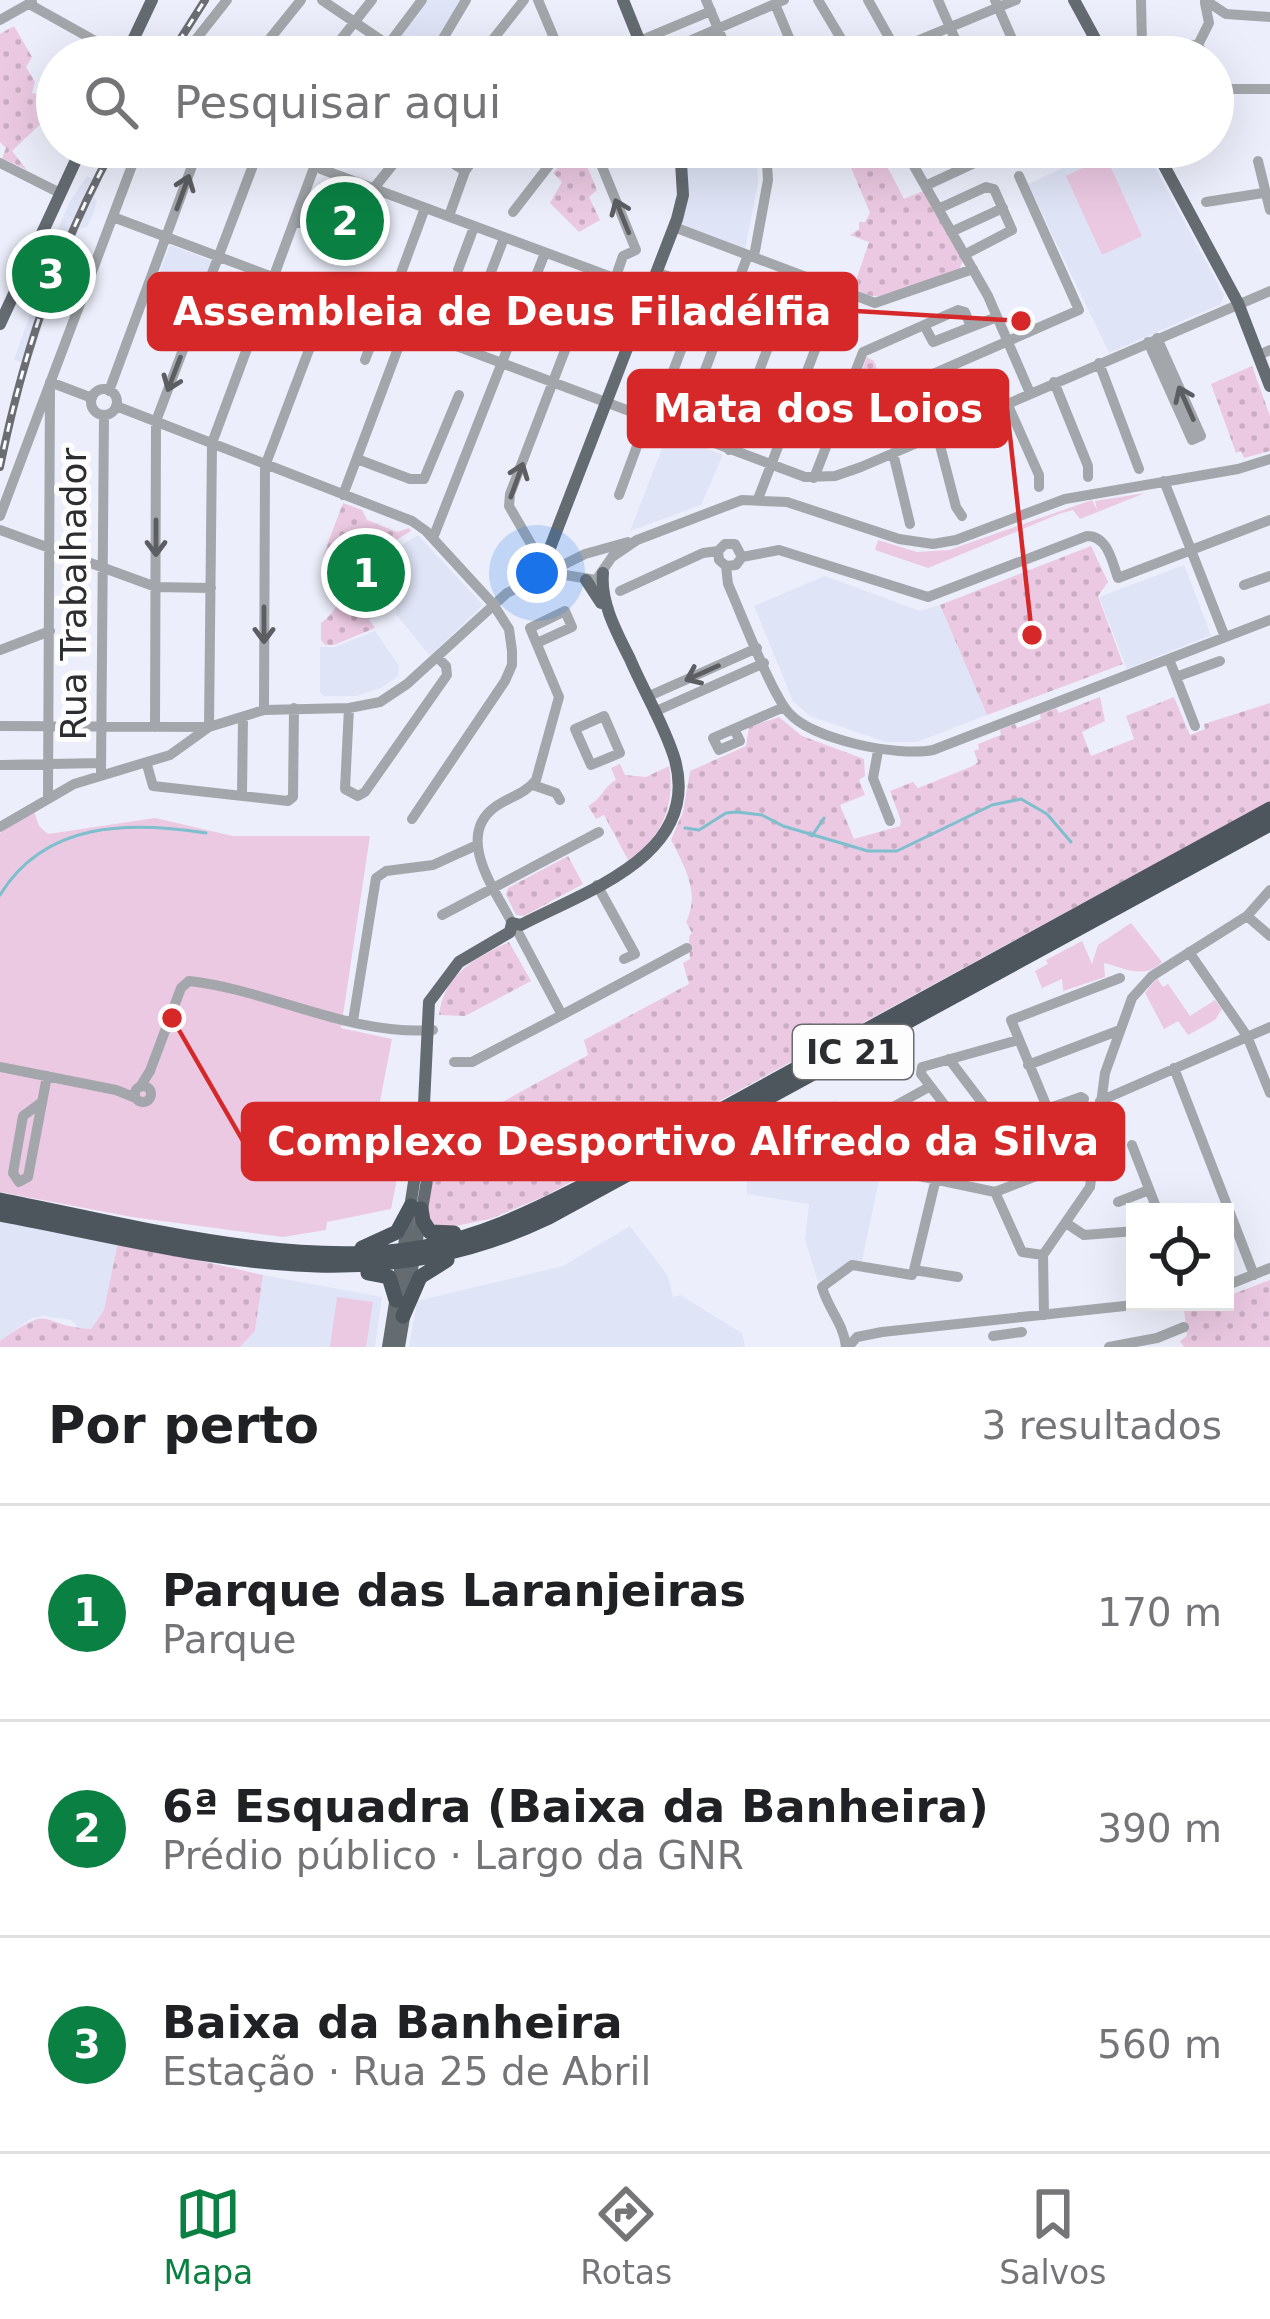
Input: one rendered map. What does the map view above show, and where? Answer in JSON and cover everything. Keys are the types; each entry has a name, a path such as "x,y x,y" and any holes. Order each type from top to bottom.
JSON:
{"highway":[{"name":"IC 21","path":"409,1255 492,1229 577,1189 1270,809"},
{"name":"IC 21","path":"0,1214 236,1258 331,1261 481,1246 549,1216 1270,824"},
{"name":"IC 21","path":"0,1200 331,1261"},
{"path":"331,1261 389,1239 416,1208 426,1228 436,1234 492,1229"},
{"path":"400,1308 428,1270 481,1246"},
{"path":"331,1261 389,1277 400,1308"}],"main road":[{"path":"135,36 151,0"},
{"path":"623,0 638,36"},
{"path":"1073,0 1093,36"},
{"path":"0,324 7,289 72,168"},
{"path":"545,569 674,227 683,195 681,168"},
{"path":"1165,168 1261,350 1270,386"},
{"path":"604,571 602,590 611,620"},
{"path":"388,1347 400,1308 416,1208 429,1001 472,952 648,855 666,834 676,811 675,762 611,620 585,579"},
{"path":"399,1347 400,1308"}],"street":[{"path":"199,36 227,0"},
{"path":"272,36 302,0"},
{"path":"322,0 374,36"},
{"path":"343,36 372,0"},
{"path":"394,36 422,0"},
{"path":"445,36 466,0"},
{"path":"496,36 524,0"},
{"path":"538,0 553,36"},
{"path":"818,0 839,36"},
{"path":"868,0 888,36"},
{"path":"938,0 954,36"},
{"path":"932,36 996,4 1016,0"},
{"path":"1141,0 1142,36"},
{"path":"1202,36 1209,23 1204,0"},
{"path":"1204,0 1236,17"},
{"path":"0,20 32,2 89,36"},
{"path":"699,36 780,2 791,36"},
{"path":"996,4 1010,36"},
{"path":"650,36 708,6 721,36"},
{"path":"1209,23 1270,17"},
{"path":"1234,89 1270,89"},
{"path":"1258,161 1270,210"},
{"path":"0,163 60,193"},
{"path":"0,516 131,168"},
{"path":"109,391 191,168"},
{"path":"155,727 156,422 252,168"},
{"path":"209,728 212,443 315,168"},
{"path":"324,168 649,291"},
{"path":"374,188 390,168"},
{"path":"460,168 466,172"},
{"path":"448,216 469,168"},
{"path":"513,212 546,168"},
{"path":"603,168 636,250 623,256 615,279"},
{"path":"682,433 752,253 767,168"},
{"path":"915,168 973,269 1030,393"},
{"path":"925,186 964,168"},
{"path":"903,388 1075,314 1079,308 1019,176"},
{"path":"938,209 988,186 994,189 1012,226 1010,233 964,254"},
{"path":"1206,202 1263,193"},
{"path":"365,361 425,208"},
{"path":"951,232 1003,208"},
{"path":"113,217 770,466 814,478 843,474 1270,291"},
{"path":"295,221 352,240 361,220"},
{"path":"458,269 474,227"},
{"path":"674,227 752,253 865,302 881,303 973,269"},
{"path":"462,348 503,238"},
{"path":"433,538 545,253"},
{"path":"545,569 509,506 595,272"},
{"path":"656,272 731,299"},
{"path":"728,450 796,274"},
{"path":"758,499 838,290"},
{"path":"263,710 265,466 328,297"},
{"path":"432,337 447,299"},
{"path":"814,478 863,352 961,310 971,327"},
{"path":"640,314 715,343"},
{"path":"925,325 933,342 997,316"},
{"path":"343,495 406,327"},
{"path":"619,495 688,332"},
{"path":"1261,350 1270,338"},
{"path":"1153,340 1201,436 1192,440 1153,340"},
{"path":"1099,363 1138,469"},
{"path":"50,382 92,398"},
{"path":"48,798 50,382"},
{"path":"1054,382 1088,466 1088,477"},
{"path":"92,398 109,391 115,395 116,406"},
{"path":"357,459 410,479 424,479 459,395"},
{"path":"92,398 94,409 104,415 116,406"},
{"path":"1007,403 1039,475 1039,487"},
{"path":"116,406 412,521 493,604 509,629 512,665 412,819"},
{"name":"Rua Trabalhador","path":"101,768 104,415"},
{"path":"938,434 962,516"},
{"path":"893,453 910,524"},
{"path":"0,765 147,765 209,728 263,710 368,706 393,695 493,604 545,569 637,540 718,507 758,499 799,505 905,541 933,544 956,540 1065,499 1238,469 1270,459"},
{"path":"1238,469 1270,470"},
{"path":"1164,481 1225,637"},
{"path":"726,566 736,565 742,557 779,550 928,597 1094,536 1104,543 1113,580 1269,523"},
{"path":"0,530 156,587 211,588"},
{"path":"528,583 565,575 596,580 612,557 637,540"},
{"path":"620,592 725,544 735,544 742,557"},
{"path":"718,551 784,706 800,723 878,751 933,750 1270,620"},
{"path":"585,555 600,556 604,571"},
{"path":"585,555 577,567 585,579"},
{"path":"1244,585 1270,576"},
{"path":"0,650 50,631"},
{"path":"537,643 559,697 550,736 532,785 490,811 481,824 477,845 494,889 562,1015"},
{"path":"647,697 757,648"},
{"path":"349,708 345,789 358,796 447,674 437,657"},
{"path":"1169,659 1195,726"},
{"path":"1177,677 1220,661"},
{"path":"654,712 764,663"},
{"path":"734,729 784,706"},
{"path":"147,765 153,786 288,801 293,797 295,708"},
{"path":"550,736 604,716 620,753 591,766 575,729"},
{"path":"242,796 243,717"},
{"path":"0,726 209,728"},
{"path":"878,751 873,778 890,821"},
{"path":"0,827 101,768"},
{"path":"532,785 556,793 560,800"},
{"path":"442,915 599,832"},
{"path":"353,1021 371,885 386,871 433,865 477,845"},
{"path":"597,885 635,954 624,959"},
{"path":"1044,1315 1043,1256 1090,1186 1105,1073 1132,998 1152,976 1246,916 1270,890"},
{"path":"1246,916 1270,936"},
{"path":"454,1062 472,1062 687,949"},
{"path":"1189,952 1247,1036 1266,1069 1270,1091"},
{"path":"1070,1163 1012,1020 1120,978"},
{"path":"0,1067 141,1091 180,990 189,980 353,1021 429,1030"},
{"path":"1100,1101 1270,1027"},
{"path":"1028,1065 1121,1030"},
{"path":"1018,1040 922,1067 929,1087 950,1112 914,1270 912,1275 903,1275 852,1265 825,1282 827,1305 838,1319 847,1347 857,1337 869,1335 1126,1306"},
{"path":"949,1059 1037,1175"},
{"path":"1174,1068 1254,1275"},
{"path":"42,1102 23,1116 13,1173 19,1182 28,1177 47,1076"},
{"path":"929,1087 873,1118 872,1124 905,1173 994,1192 1096,1153"},
{"path":"1024,1159 1068,1125 1084,1100 1047,1108"},
{"path":"1132,1145 1154,1203"},
{"path":"1118,1202 1149,1190"},
{"path":"994,1192 1022,1252 1043,1256"},
{"path":"1066,1223 1084,1235 1126,1233"},
{"path":"1234,1283 1270,1268"},
{"path":"914,1270 958,1277"},
{"path":"838,1319 869,1335"},
{"path":"1109,1347 1157,1338 1184,1327"},
{"path":"993,1336 1018,1338"}],"shaded area":[{"path":"428,0 462,0 441,36 400,36"},
{"path":"14,26 32,57 26,67 35,82 36,128 12,151 27,170 2,158 6,148 0,142 0,34"},
{"path":"557,168 588,168 597,190 589,197 600,220 579,232 550,203 562,182 553,173"},
{"path":"686,168 757,168 745,250 680,225 688,194"},
{"path":"851,168 888,168 904,199 923,191 963,261 959,270 889,295 863,293 854,286 869,242 850,235 870,213"},
{"path":"1063,168 1155,168 1224,295 1221,304 1109,353 1028,184"},
{"path":"1083,168 1111,168 1142,236 1102,255 1066,176"},
{"path":"87,176 100,184 94,212 87,227 79,229 66,258 29,365 14,360 60,234 57,231"},
{"path":"170,245 212,261 193,311 152,292"},
{"path":"867,357 874,361 889,401 884,411 885,435 866,444 848,408"},
{"path":"1252,366 1270,416 1270,451 1244,458 1241,451 1236,453 1211,384"},
{"path":"668,433 723,455 701,505 630,531"},
{"path":"1145,493 1080,519 1073,510 1059,514 928,568 875,550 878,540 917,552 949,550 1092,500 1097,510 1095,501"},
{"path":"343,503 362,510 367,520 397,532 411,531 393,542 392,600 369,620 375,628 325,645 321,623 336,607 342,589 338,572 323,556"},
{"path":"418,535 483,605 430,656 396,614 397,548"},
{"path":"1091,546 1108,582 1098,596 1123,664 987,715 940,605"},
{"path":"1184,565 1211,635 1127,669 1099,597"},
{"path":"825,576 920,611 940,605 987,715 917,742 886,742 810,716 793,701 754,606"},
{"path":"375,631 399,666 398,676 357,696 324,696 320,692 320,647 335,647"},
{"path":"1100,697 1105,721 1082,732 1091,756 1134,739 1126,716 1174,697 1190,735 1205,729 1204,724 1270,703 1270,801 545,1196 490,1219 436,1230 427,1220 437,1105 446,1105 448,1128 461,1127 461,1106 493,1107 588,1055 584,1040 689,984 683,963 690,959 692,933 686,922 691,891 671,840 683,812 690,771 746,746 749,727 779,717 802,736 864,759 865,776 859,780 865,795 840,805 854,839 900,826 890,791 913,782 918,788 973,766 978,762 974,751 978,744 1001,735 1000,730"},
{"path":"620,764 625,775 646,777 669,766 671,780 664,820 628,860 604,815 596,819 588,806 616,780 611,768"},
{"path":"34,811 48,834 155,818 233,836 370,836 341,1028 392,1039 376,1122 407,1128 391,1209 327,1222 326,1230 283,1237 132,1217 0,1192 0,833"},
{"path":"568,856 583,884 524,916 516,915 506,895 508,888"},
{"path":"1131,923 1162,962 1134,971 1104,963 1105,977 1063,991 1062,979 1042,988 1035,971 1048,964 1046,960 1082,941 1092,964 1098,945"},
{"path":"509,942 531,981 465,1016 439,1015 454,978 473,961"},
{"path":"1157,978 1163,987 1168,984 1190,1016 1215,1000 1222,1009 1215,1020 1188,1035 1178,1021 1164,1029 1145,993"},
{"path":"836,1100 882,1166 861,1266 853,1264 818,1282 805,1239 809,1204 747,1194 747,1149"},
{"path":"0,1221 118,1242 104,1310 91,1329 43,1316 32,1318 0,1341"},
{"path":"630,1226 668,1276 673,1297 680,1295 742,1333 745,1347 409,1347 417,1301 563,1266"},
{"path":"118,1242 263,1275 255,1331 240,1347 0,1347 0,1341 39,1319 91,1329 104,1310"},
{"path":"263,1275 382,1297 375,1347 240,1347 255,1331"},
{"path":"1270,1280 1270,1347 1184,1347 1180,1341 1187,1336 1184,1311 1234,1311 1234,1294"},
{"path":"337,1297 373,1302 366,1347 330,1347"}],"waterway":[{"path":"685,828 699,830 726,813 737,812 762,815 783,826 868,851 897,851 992,805 1021,799 1047,814 1071,842"},
{"path":"812,836 824,818"},
{"path":"0,895 40,852 91,832 148,827 206,833"}],"railway":[{"path":"182,36 205,0"},
{"path":"0,467 45,302 103,168"}],"place":[{"name":"6ª Esquadra (Baixa da Banheira)","path":"345,221"},
{"name":"Baixa da Banheira","path":"51,274"},
{"name":"Assembleia de Deus Filadélfia","path":"1021,321"},
{"name":"Parque das Laranjeiras","path":"366,573"},
{"name":"Mata dos Loios","path":"1032,635"},
{"name":"Complexo Desportivo Alfredo da Silva","path":"172,1018"}]}
